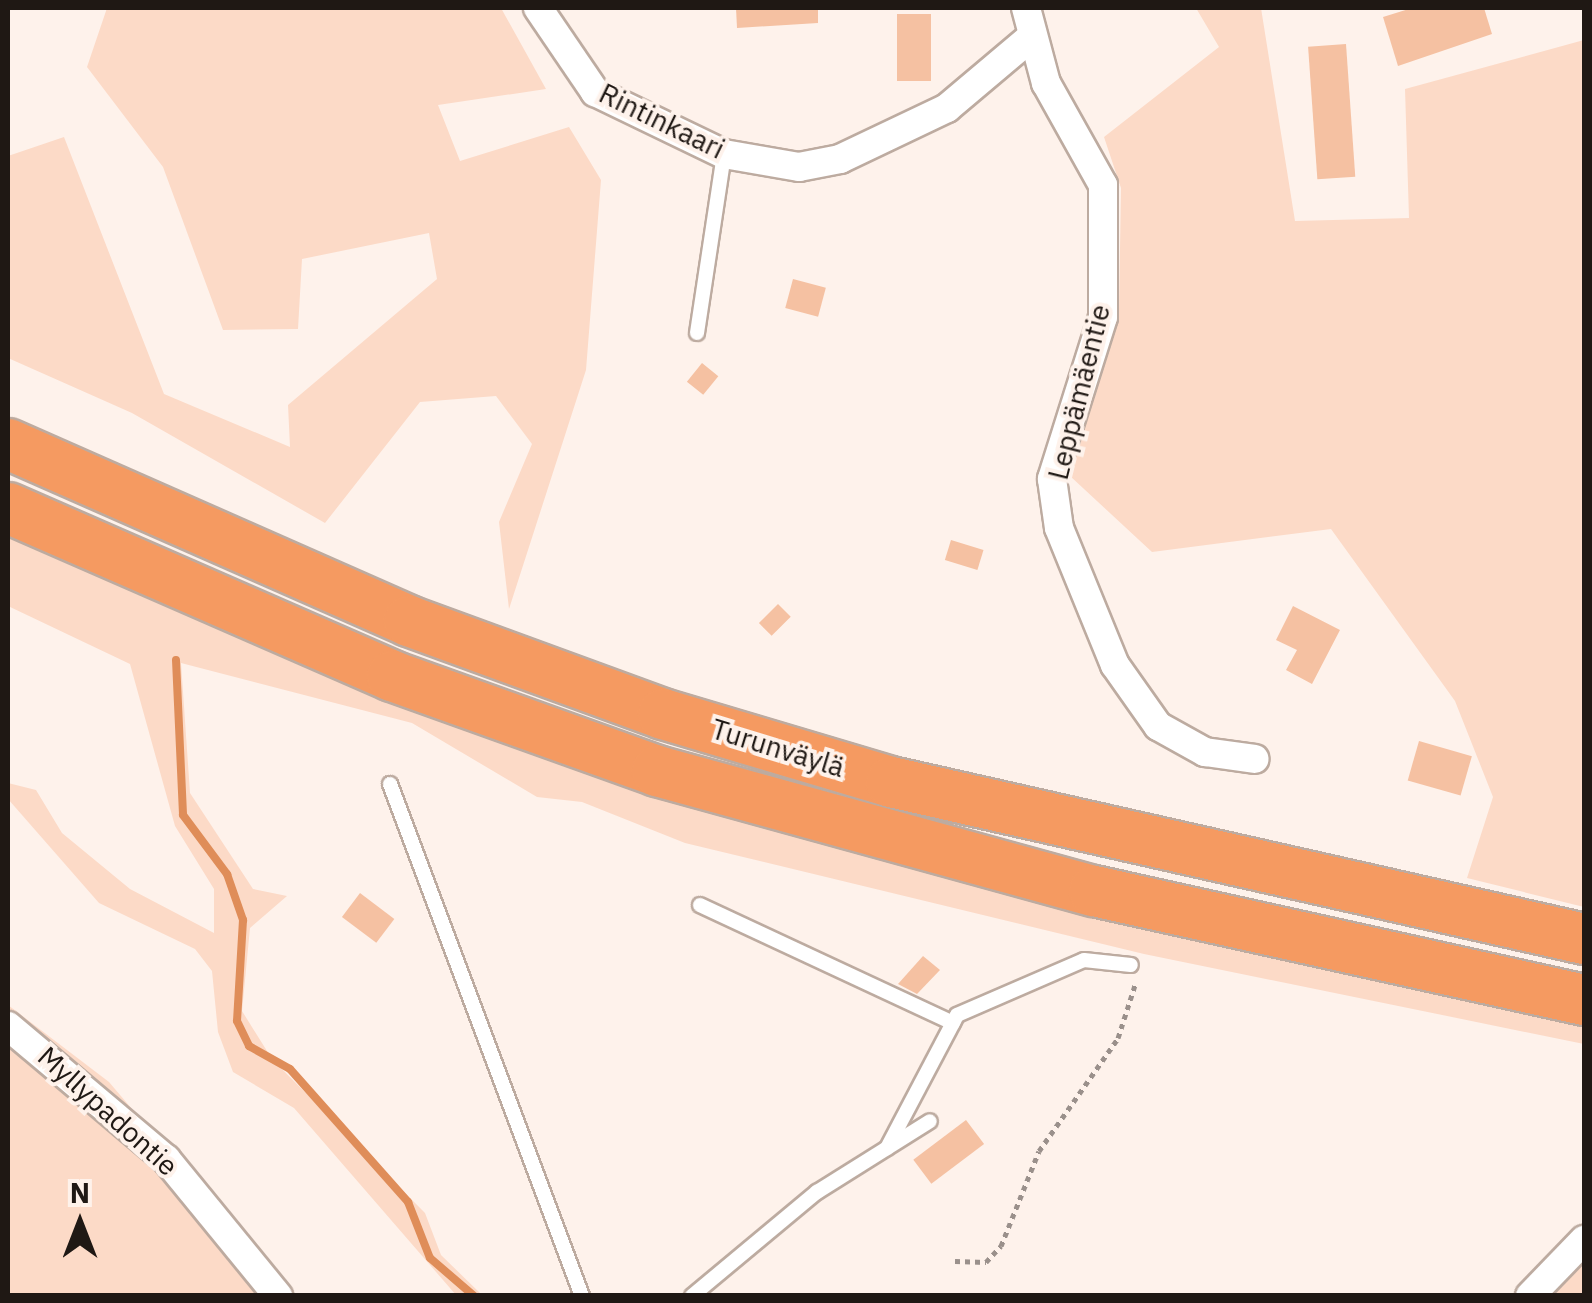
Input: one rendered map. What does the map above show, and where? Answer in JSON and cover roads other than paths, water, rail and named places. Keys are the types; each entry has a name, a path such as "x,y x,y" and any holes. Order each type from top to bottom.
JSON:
{"highway":[{"name":"Turunväylä","path":"8,444 409,622 663,714 890,782 1584,939"},
{"name":"Turunväylä","path":"8,508 392,676 657,771 1040,877 1584,1000"}],"street":[{"name":"Rintinkaari","path":"538,8 595,92 724,154 800,167 840,158 947,108 1029,39"},
{"name":"Leppämäentie","path":"1026,8 1029,39 1104,204 1103,318 1052,479 1059,528 1116,665 1158,726 1205,752 1255,759"},
{"name":"Myllypadontie","path":"8,1026 166,1159 278,1296"},
{"path":"1530,1296 1584,1240"}],"lane":[{"path":"697,333 724,154"},
{"path":"390,784 582,1296"},
{"path":"700,905 953,1024"},
{"path":"887,1148 953,1024 982,997 1084,960 1131,965"},
{"path":"692,1296 817,1192 930,1120"}],"waterway":[{"path":"176,660 183,815 227,874 243,920 237,1021 249,1046 290,1069 408,1202 430,1258 474,1296"}]}
